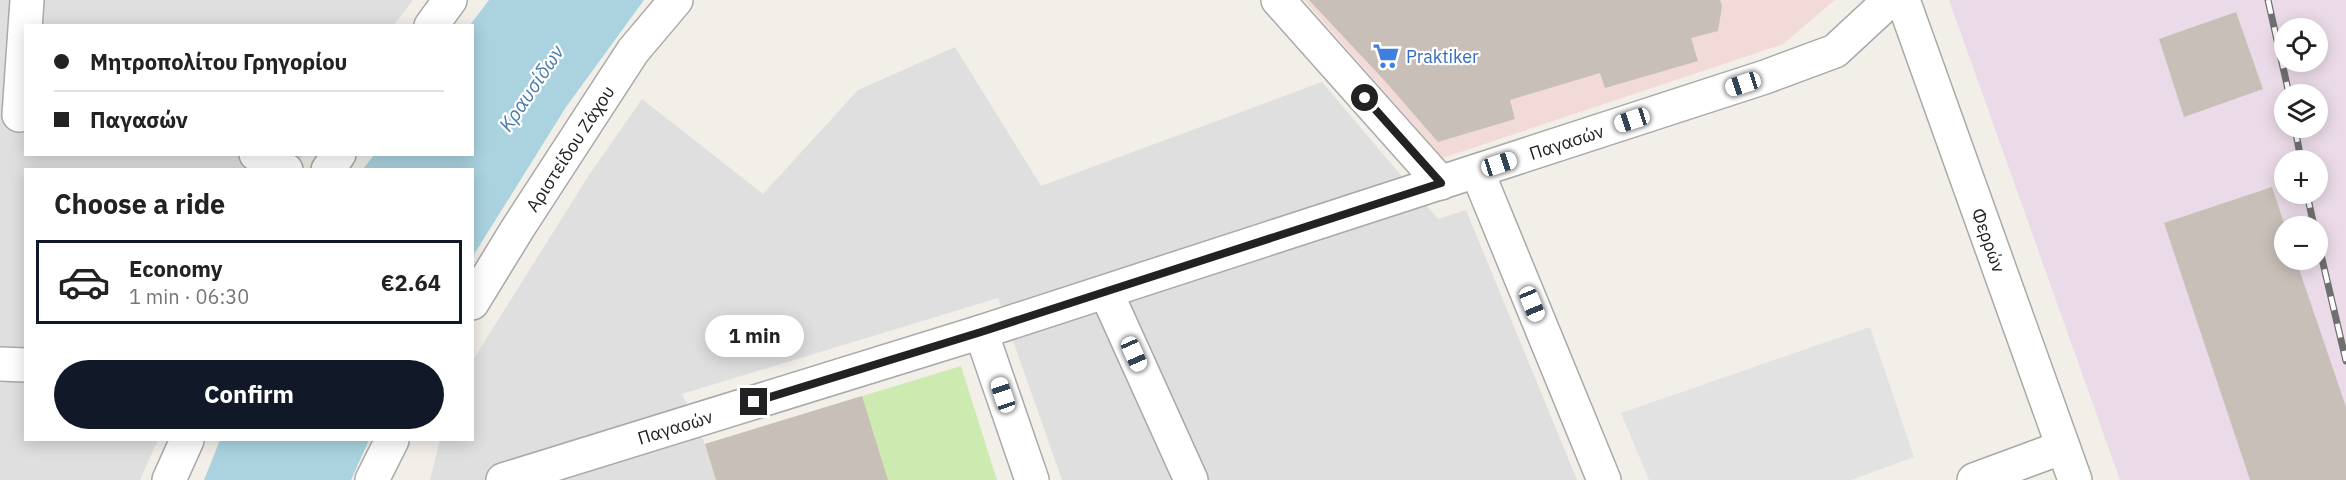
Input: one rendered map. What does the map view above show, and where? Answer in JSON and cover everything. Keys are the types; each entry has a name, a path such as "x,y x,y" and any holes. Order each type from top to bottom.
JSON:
{"street":[{"path":"15,115 17,31 27,0"},
{"path":"432,24 450,0"},
{"name":"Αριστείδου Ζάχου","path":"474,300 633,51 676,0"},
{"path":"1278,0 1441,183"},
{"name":"Παγασών","path":"503,480 981,332 1765,77 1835,51 1890,0"},
{"name":"Φερρών","path":"1903,0 2075,480"},
{"path":"260,156 282,168"},
{"path":"1477,171 1604,480"},
{"path":"1106,292 1191,480"},
{"path":"981,332 1032,480"},
{"path":"0,364 24,365"},
{"path":"169,480 187,441"},
{"path":"372,480 392,441"},
{"path":"1974,480 2063,447"}],"shaded area":[{"path":"0,0 413,0 395,24 24,24 24,156 302,156 295,168 24,168 24,441 158,441 140,480 0,480"},
{"path":"1304,0 1835,0 1783,44 1443,158"},
{"path":"1949,0 2346,0 2346,480 2120,480"},
{"path":"955,47 1041,186 1322,82 1438,219 1466,210 1577,480 1062,480 998,298 682,394 705,444 716,480 430,480 440,441 474,441 474,358 589,175 642,99 763,194 858,90"},
{"path":"1870,327 1914,457 1851,480 1649,480 1621,413"}],"green space":[{"path":"961,366 997,480 716,480 705,444"}],"water":[{"name":"Κραυσίδων","path":"489,0 644,0 566,107 474,254 474,168 364,168 373,156 474,156 474,24 471,24"},
{"path":"220,441 369,441 351,480 204,480"}],"building":[{"path":"1309,0 1720,0 1722,6 1718,31 1691,38 1698,61 1605,88 1600,73 1510,100 1515,119 1438,142"},
{"path":"2236,12 2263,89 2184,117 2159,39"},
{"path":"2272,187 2274,204 2278,204 2282,216 2274,216 2274,270 2299,270 2346,407 2346,480 2250,480 2164,223"},
{"path":"862,396 888,480 716,480 705,444"}],"railway":[{"path":"2268,0 2287,84"},
{"path":"2297,138 2299,150"},
{"path":"2309,204 2312,216"},
{"path":"2325,270 2346,361"}],"place":[{"name":"Praktiker","path":"1386,56"}],"route":[{"path":"754,402 981,332 1441,183 1365,98"}]}
